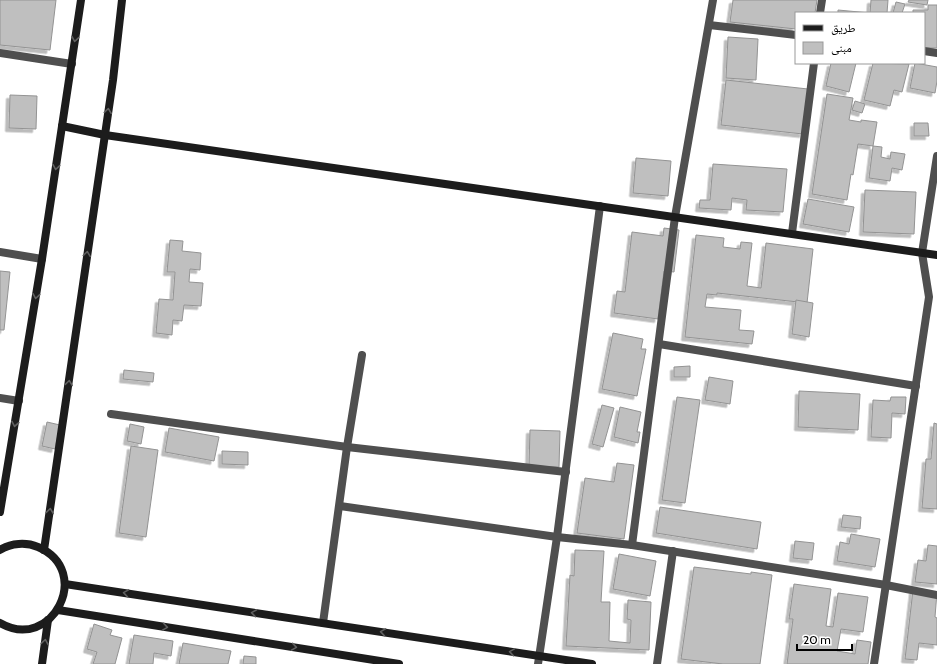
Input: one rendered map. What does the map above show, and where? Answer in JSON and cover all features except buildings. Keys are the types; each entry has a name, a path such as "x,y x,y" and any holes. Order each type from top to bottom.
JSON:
{"street":[{"path":"0,512 42,259 81,0"},
{"path":"44,550 105,135 122,0"},
{"path":"632,545 675,217 713,0"},
{"path":"820,12 822,0"},
{"path":"709,25 795,35"},
{"path":"925,51 937,53"},
{"path":"0,52 72,64"},
{"path":"792,234 814,64"},
{"path":"62,126 105,135 937,255"},
{"path":"874,664 930,297 922,253 937,156"},
{"path":"539,660 566,472 600,206"},
{"path":"0,252 42,259"},
{"path":"659,344 916,386"},
{"path":"323,623 347,447 362,355"},
{"path":"0,398 18,401"},
{"path":"111,414 347,447 566,472"},
{"path":"340,506 557,537 673,551 886,585 937,595"},
{"path":"0,550 4,547 18,544 32,544 44,550 55,559 62,570 65,584 64,598 58,610 48,620 35,627 21,629 0,623"},
{"path":"657,664 673,551"},
{"path":"65,584 323,623 539,660 592,664"},
{"path":"58,610 399,664"},
{"path":"42,664 48,620"}]}
